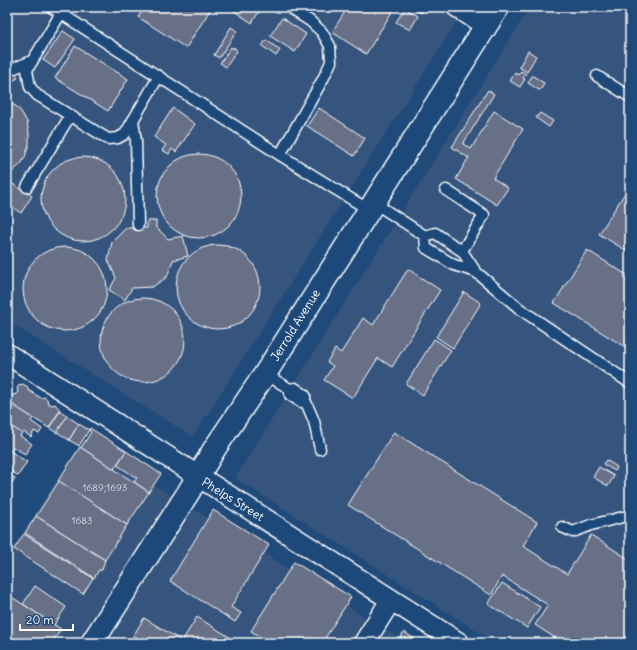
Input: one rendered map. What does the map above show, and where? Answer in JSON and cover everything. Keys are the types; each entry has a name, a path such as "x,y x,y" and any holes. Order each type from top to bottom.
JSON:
{"street":[{"path":"457,7 486,26"},
{"name":"Jerrold Avenue","path":"92,643 215,448 264,374 498,7"},
{"name":"Phelps Street","path":"7,354 459,643"},
{"path":"364,643 391,600"}],"lane":[{"path":"51,7 280,155 425,236 435,233 462,251 476,272 520,309 630,383"},
{"path":"280,155 331,62 330,46 322,32 288,7"},
{"path":"61,13 27,70 30,87 37,95 108,140 118,138 125,134 159,76"},
{"path":"7,71 32,61"},
{"path":"597,76 630,97"},
{"path":"27,187 70,116"},
{"path":"133,120 136,141 138,225"},
{"path":"446,190 484,215 462,251"},
{"path":"425,236 426,248 454,265 476,272"},
{"path":"264,374 290,389 295,388 305,395 305,400 314,421 320,449"},
{"path":"562,527 573,532 591,525 627,516"}],"shaded area":[{"path":"7,7 466,7 193,437 7,321"},
{"path":"530,7 630,7 630,643 496,643 235,478"},
{"path":"83,440 407,643 7,643 7,557"}],"building":[{"path":"145,7 212,7 186,48 138,17"},
{"path":"228,7 262,7 252,23"},
{"path":"348,7 395,7 366,54 332,32"},
{"path":"412,7 425,7 421,13"},
{"path":"405,8 418,16 410,30 396,22"},
{"path":"282,18 306,34 295,52 270,36"},
{"path":"231,27 237,31 219,58 214,55"},
{"path":"63,31 75,39 55,68 43,60"},
{"path":"266,40 280,50 276,56 262,46"},
{"path":"75,46 128,79 108,111 55,78"},
{"path":"231,47 233,49 234,47 237,51 226,67 220,63"},
{"path":"528,51 536,56 527,72 519,67"},
{"path":"14,70 18,78 7,83 7,73"},
{"path":"521,71 526,74 520,87 510,81 515,73 518,75"},
{"path":"532,76 544,83 541,89 539,90 528,83"},
{"path":"488,90 494,94 463,144 471,149 494,111 523,129 493,178 508,188 497,205 456,179 469,157 452,147"},
{"path":"7,101 17,107 27,122 29,144 21,164 7,175"},
{"path":"173,108 195,124 176,152 172,149 169,154 162,150 166,145 154,137"},
{"path":"319,108 365,138 354,156 307,126"},
{"path":"540,113 553,121 549,127 536,118"},
{"path":"199,154 215,157 229,166 238,180 241,196 238,212 229,226 215,235 199,238 183,235 169,226 160,212 157,196 160,180 169,166 183,157"},
{"path":"83,157 99,160 113,169 122,183 125,199 122,215 113,229 99,238 83,241 67,238 53,229 44,215 41,199 44,183 53,169 67,160"},
{"path":"11,183 32,196 21,213 7,204 7,189"},
{"path":"630,185 630,253 599,234"},
{"path":"147,221 156,221 156,228 168,239 183,236 188,256 173,260 167,277 152,287 132,288 125,300 109,290 116,278 108,260 112,242 126,228 147,228"},
{"path":"218,245 234,248 248,257 257,271 260,287 257,303 248,317 234,326 218,329 202,326 188,317 179,303 176,287 179,271 188,257 202,248"},
{"path":"65,247 81,250 95,259 104,273 107,289 104,305 95,319 81,328 65,331 49,328 35,319 26,305 23,289 26,273 35,259 49,250"},
{"path":"587,250 630,277 630,350 554,303"},
{"path":"408,269 440,290 392,367 378,358 353,398 324,380 333,366 327,362 335,349 341,353 363,318 373,325"},
{"path":"464,292 481,303 453,348 436,337"},
{"path":"143,298 159,301 173,310 182,324 185,340 182,356 173,370 159,379 143,382 127,379 113,370 104,356 101,340 104,324 113,310 127,301"},
{"path":"434,339 451,350 423,395 406,384"},
{"path":"23,384 28,387 28,390 41,398 44,397 47,399 48,403 52,405 55,404 60,410 49,428 11,404 10,399 18,392 17,389 19,385"},
{"path":"10,403 33,418 31,421 42,429 39,434 34,431 31,437 24,432 22,434 7,424 7,408"},
{"path":"60,411 68,416 57,433 49,428"},
{"path":"67,416 79,424 69,440 57,432"},
{"path":"7,424 22,433 20,436 32,444 25,454 13,447 10,451 7,449"},
{"path":"79,424 89,430 79,446 69,440"},
{"path":"90,428 126,451 114,469 81,448 91,432 89,430"},
{"path":"394,432 537,522 523,546 567,574 591,535 630,560 630,643 563,643 535,625 548,605 502,576 491,595 348,505"},
{"path":"80,447 149,492 127,525 58,481"},
{"path":"7,449 27,462 18,476 11,471 9,474 7,473"},
{"path":"126,451 161,474 149,492 134,482 137,478 117,465"},
{"path":"606,460 617,467 615,471 603,464"},
{"path":"599,467 614,476 608,486 593,477"},
{"path":"7,473 15,478 7,490"},
{"path":"59,481 127,525 105,560 36,516"},
{"path":"213,510 269,545 231,607 241,613 235,622 170,581"},
{"path":"36,516 105,560 102,570 99,570 94,578 25,533"},
{"path":"24,534 93,578 83,594 14,549"},
{"path":"294,562 351,597 322,643 270,643 251,631"},
{"path":"502,583 540,607 527,628 488,604"},
{"path":"35,586 66,607 54,625 23,604"},
{"path":"7,594 61,629 52,643 7,643"},
{"path":"197,617 239,643 129,643 144,618 182,641"},
{"path":"404,632 421,643 397,643"}]}
